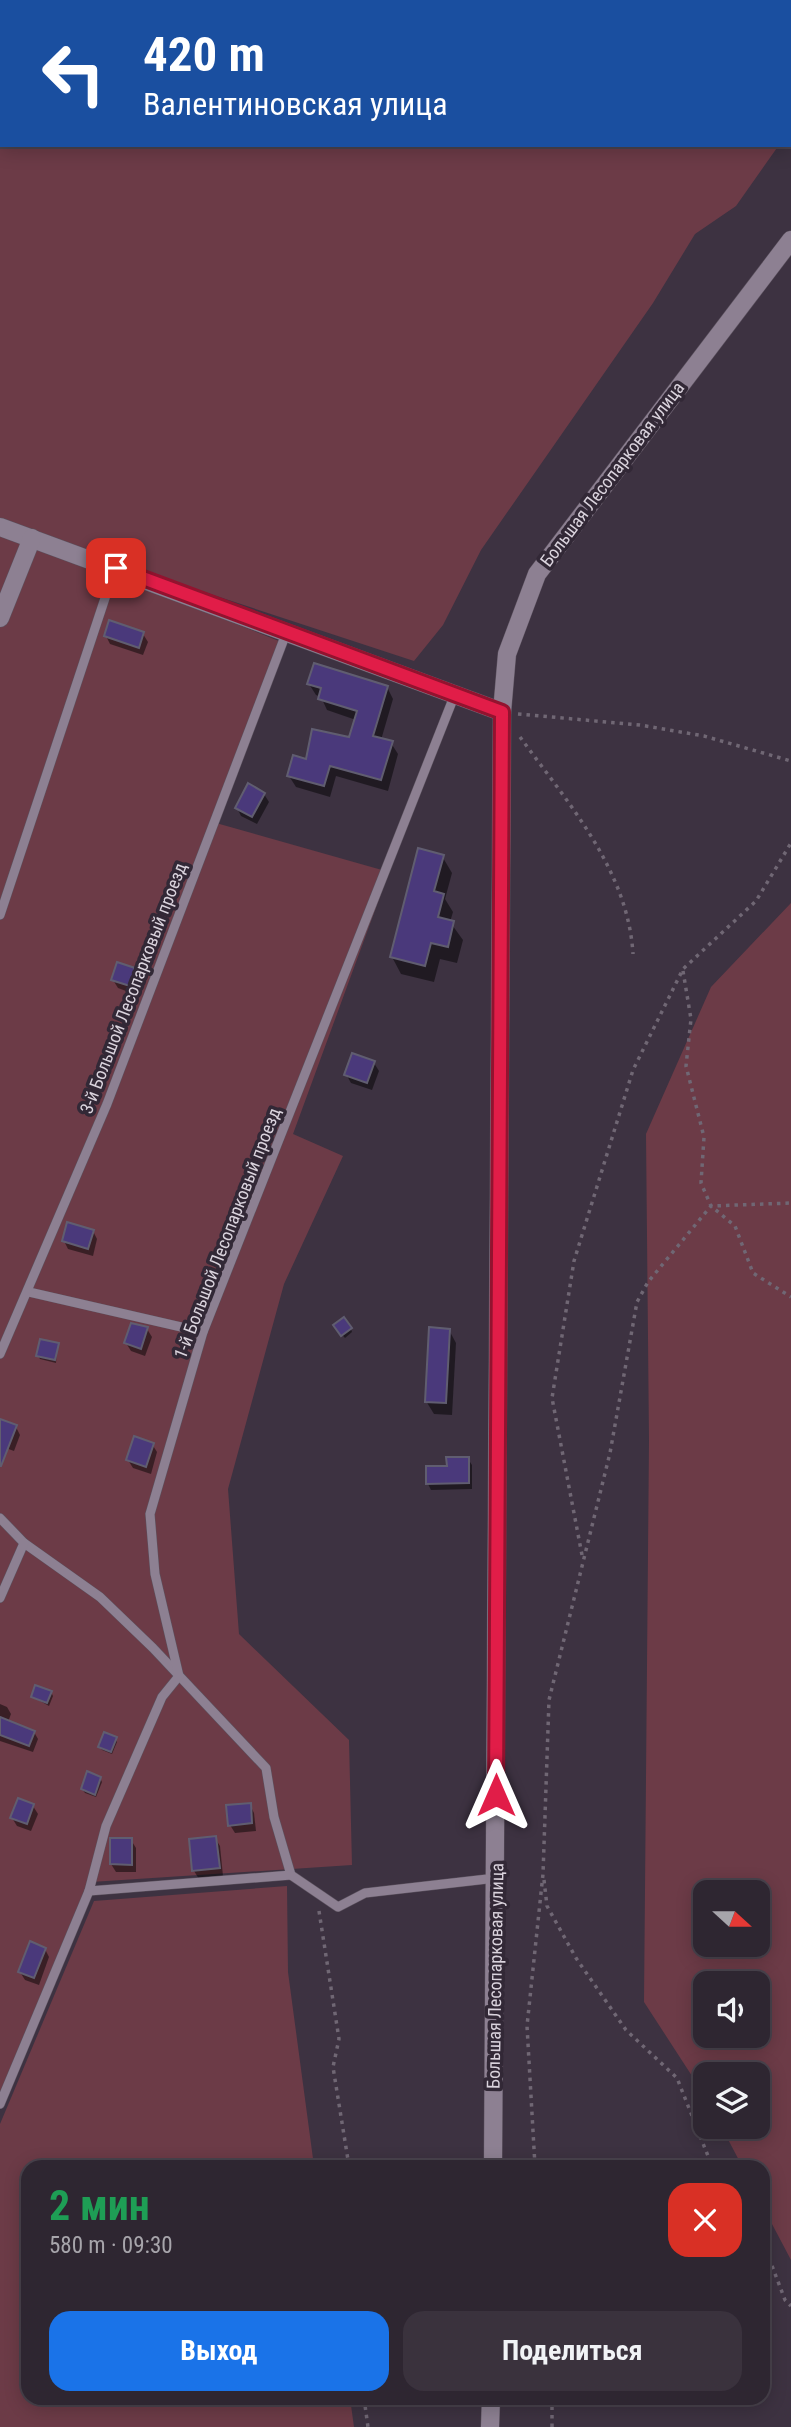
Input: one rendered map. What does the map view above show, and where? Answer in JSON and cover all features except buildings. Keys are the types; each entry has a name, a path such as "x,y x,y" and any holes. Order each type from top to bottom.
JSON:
{"main road":[{"name":"Большая Лесопарковая улица","path":"493,2160 502,712 507,654 537,574 791,240"},
{"path":"0,527 502,712"},
{"path":"0,618 32,538"},
{"path":"490,2427 491,2405"}],"lane":[{"path":"0,915 116,568"},
{"name":"3-й Большой Лесопарковый проезд","path":"0,1354 29,1292 107,1104 287,631"},
{"name":"1-й Большой Лесопарковый проезд","path":"179,1676 155,1574 150,1514 203,1332 454,694"},
{"path":"29,1292 203,1332"},
{"path":"0,1518 24,1543 100,1597 266,1768 274,1817 292,1875 317,1895 338,1907 365,1893 496,1878"},
{"path":"0,1598 24,1543"},
{"path":"0,2104 89,1891 106,1826 162,1697 179,1676"},
{"path":"89,1891 292,1875"}],"path":[{"path":"502,712 640,726 704,736 791,761"},
{"path":"502,712 600,847 632,926 633,954"},
{"path":"582,1558 552,1398 574,1261 633,1070 683,969 756,901 791,843"},
{"path":"683,969 691,1019 686,1066 704,1137 701,1183 711,1206 735,1226 753,1273 791,1297"},
{"path":"535,2160 527,2026 543,1874 550,1700 582,1558 610,1453 637,1302 648,1282 711,1206 791,1203"},
{"path":"543,1874 548,1906 576,1958 626,2030 677,2078 710,2160"},
{"path":"317,1895 340,2039 333,2067 348,2160"},
{"path":"770,2260 785,2300 791,2306"},
{"path":"365,2405 368,2427"},
{"path":"552,2405 552,2427"}],"shaded area":[{"path":"0,147 778,147 736,206 695,234 653,303 481,550 443,625 414,661 0,525"},
{"path":"0,530 284,643 216,823 389,872 293,1134 343,1156 284,1284 228,1489 239,1634 349,1740 352,1865 91,1882 0,2095"},
{"path":"791,903 791,2260 770,2220 770,2160 739,2160 728,2139 770,2139 770,2062 693,2062 693,2078 644,2002 649,1440 646,1134 711,987"},
{"path":"287,1886 288,1972 313,2160 21,2160 21,2405 351,2405 354,2427 0,2427 0,2124 94,1901"}],"route":[{"path":"116,568 502,712 496,1795"}]}
